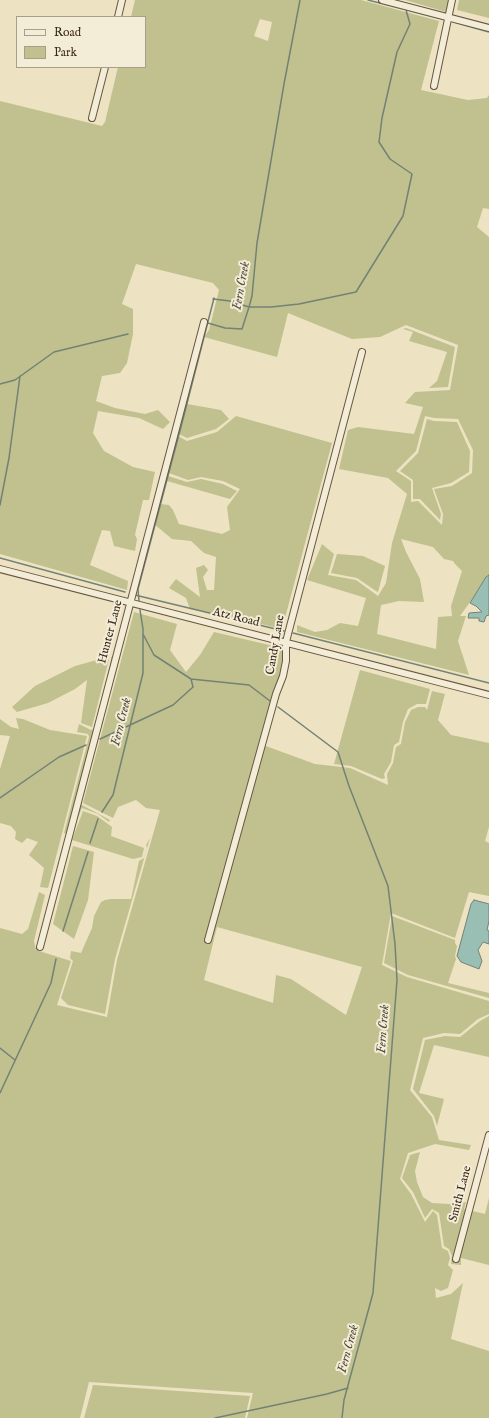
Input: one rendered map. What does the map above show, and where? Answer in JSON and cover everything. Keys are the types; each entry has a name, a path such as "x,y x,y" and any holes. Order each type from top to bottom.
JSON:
{"street":[{"path":"118,16 122,0"},
{"path":"382,0 489,28"},
{"path":"434,86 452,0"},
{"path":"92,118 105,68"},
{"name":"Hunter Lane","path":"40,947 204,322"},
{"name":"Candy Lane","path":"208,940 276,694 283,676 286,661 286,642 362,352"},
{"name":"Atz Road","path":"0,569 489,694"},
{"name":"Smith Lane","path":"456,1260 489,1135"}],"green space":[{"path":"135,0 361,0 439,21 421,90 468,100 487,98 489,95 489,209 483,208 477,227 489,237 489,575 486,577 460,616 466,616 458,641 469,675 297,632 297,625 315,632 327,630 340,623 358,626 366,598 307,580 322,544 334,554 328,575 356,580 378,596 386,583 392,543 407,494 388,478 339,469 348,430 358,427 414,434 423,407 405,403 415,392 450,390 458,345 406,325 380,337 352,339 288,313 277,357 204,337 209,330 219,290 213,283 136,264 122,304 133,309 133,334 127,363 120,373 102,376 96,401 115,408 145,414 158,410 170,422 163,429 139,418 98,411 93,433 104,451 133,467 155,472 149,500 143,500 135,535 137,539 135,551 114,546 110,531 102,530 90,565 128,581 127,590 0,554 0,101 102,126 105,122 118,68 146,68 146,16 131,16","holes":["260,19 272,22 268,41 254,36","425,416 458,419 473,450 472,473 452,486 434,489 443,514 442,525 418,501 411,502 411,481 396,471 416,451","401,539 433,547 444,559 453,561 462,571 451,606 452,616 438,617 436,649 377,634 381,605 399,601 424,602 420,579"]},
{"path":"405,0 449,0 446,12"},
{"path":"459,0 489,0 489,18 457,10"},
{"path":"406,328 455,347 448,387 429,388 437,381 447,352 409,341 413,332 403,329"},
{"path":"187,404 221,410 229,419 216,429 187,438 179,434"},
{"path":"236,416 332,443 282,629 224,615 190,609 186,598 169,588 176,579 200,597 196,568 204,565 208,570 203,577 207,590 214,590 216,557 204,553 191,541 172,539 154,524 160,504 169,505 173,510 179,524 222,534 230,530 227,507 240,489 223,481 201,477 188,480 169,473 178,436 187,441 217,432"},
{"path":"427,419 434,421 457,422 470,451 469,472 451,483 432,488 441,514 440,520 420,499 413,499 413,480 400,471 418,453"},
{"path":"168,476 187,482 201,479 223,484 237,491 230,499 167,481"},
{"path":"337,554 363,556 385,566 378,592 357,578 331,573"},
{"path":"134,612 177,624 170,650 186,672 200,655 214,632 286,649 286,661 263,745 315,764 350,768 388,785 387,774 393,763 396,747 401,744 405,722 411,710 418,707 425,707 427,710 432,691 445,694 438,720 451,735 489,743 489,827 485,841 489,843 489,896 469,892 455,938 391,913 382,965 407,977 489,1001 489,1014 478,1019 460,1034 444,1033 423,1038 410,1090 432,1117 439,1140 471,1145 469,1150 435,1144 408,1153 400,1179 411,1194 425,1222 433,1211 437,1215 442,1248 448,1251 450,1258 448,1265 453,1270 448,1288 441,1291 435,1288 436,1298 451,1294 463,1283 451,1339 489,1351 489,1418 247,1418 253,1393 89,1382 80,1418 0,1418 0,928 22,934 28,929 39,892 45,895 34,941 36,950 71,961 57,1005 107,1017 117,960 160,810 146,808 136,800 118,807 113,818 83,803","holes":["217,927 362,967 346,1015 291,979 276,975 273,1003 204,980"]},
{"path":"121,654 81,803 82,805 110,820 109,822 98,814 82,808 71,835 64,833 89,737 88,734 77,732 79,724 91,730 94,729 111,657"},
{"path":"104,658 109,659 92,727 81,723 87,680 75,689 48,703 17,712 12,707 35,686 75,666"},
{"path":"360,670 430,689 426,704 417,704 408,709 403,722 399,742 394,745 391,762 384,774 385,778 382,779 351,766 334,764"},
{"path":"16,718 23,719 50,730 87,736 48,888 40,887 44,868 29,855 38,842 27,838 22,843 15,839 16,832 11,826 0,823 0,769 10,736 0,735 0,719 11,727 19,729"},
{"path":"83,811 97,816 112,827 111,836 144,848 142,857 133,859 72,840"},
{"path":"150,838 115,959 105,1014 68,1005 61,998 73,961 70,958 71,951 81,953 92,928 94,916 101,902 111,899 131,899 139,861 144,858 147,848 146,845"},
{"path":"73,846 94,852 88,900 74,939 53,924"},
{"path":"392,916 455,940 457,946 455,956 456,959 448,983 489,993 489,998 408,975 384,963"},
{"path":"489,1016 489,1057 434,1045 419,1093 444,1099 437,1126 434,1116 413,1089 425,1040 445,1036 460,1037 480,1021"},
{"path":"420,1152 415,1171 417,1182 423,1197 432,1203 449,1204 466,1202 464,1209 485,1214 489,1198 489,1265 461,1258 461,1265 451,1264 452,1256 449,1249 444,1246 439,1213 432,1209 425,1218 413,1192 402,1178 410,1155"},
{"path":"93,1385 250,1396 245,1418 84,1418"}],"water":[{"path":"489,575 489,615 486,616 484,622 479,621 479,618 468,618 469,613 482,612 470,603 486,577"},
{"path":"474,900 489,904 489,921 487,930 489,931 489,944 483,942 478,950 482,961 479,969 461,962 457,956 471,904"}],"waterway":[{"name":"Fern Creek","path":"208,323 225,328 242,329 249,307 252,296 257,243 300,0"},
{"path":"368,0 445,20"},
{"path":"213,299 230,301 249,307 271,307 299,304 356,292 403,216 412,174 390,159 379,142 382,118 397,52 410,24 406,10"},
{"path":"453,22 489,32"},
{"name":"Fern Creek","path":"139,601 138,589 214,298"},
{"path":"0,384 15,380 54,352 128,334"},
{"path":"0,505 9,458 20,376"},
{"path":"0,558 125,592"},
{"path":"135,595 284,631"},
{"name":"Fern Creek","path":"102,812 113,795 143,673 143,629 140,610"},
{"path":"293,633 489,683"},
{"name":"Fern Creek","path":"143,634 154,655 191,679 249,685 270,701"},
{"path":"100,739 173,705 193,687 191,679"},
{"name":"Fern Creek","path":"278,707 338,752 349,786 388,886 395,944 397,980 373,1293 344,1400 342,1418"},
{"path":"0,798 59,757 86,745"},
{"name":"Fern Creek","path":"90,843 98,819"},
{"name":"Fern Creek","path":"63,931 88,852"},
{"name":"Fern Creek","path":"0,1093 51,983 56,959"},
{"path":"0,1048 15,1060"},
{"name":"Fern Creek","path":"215,1418 327,1394 348,1388"}]}
